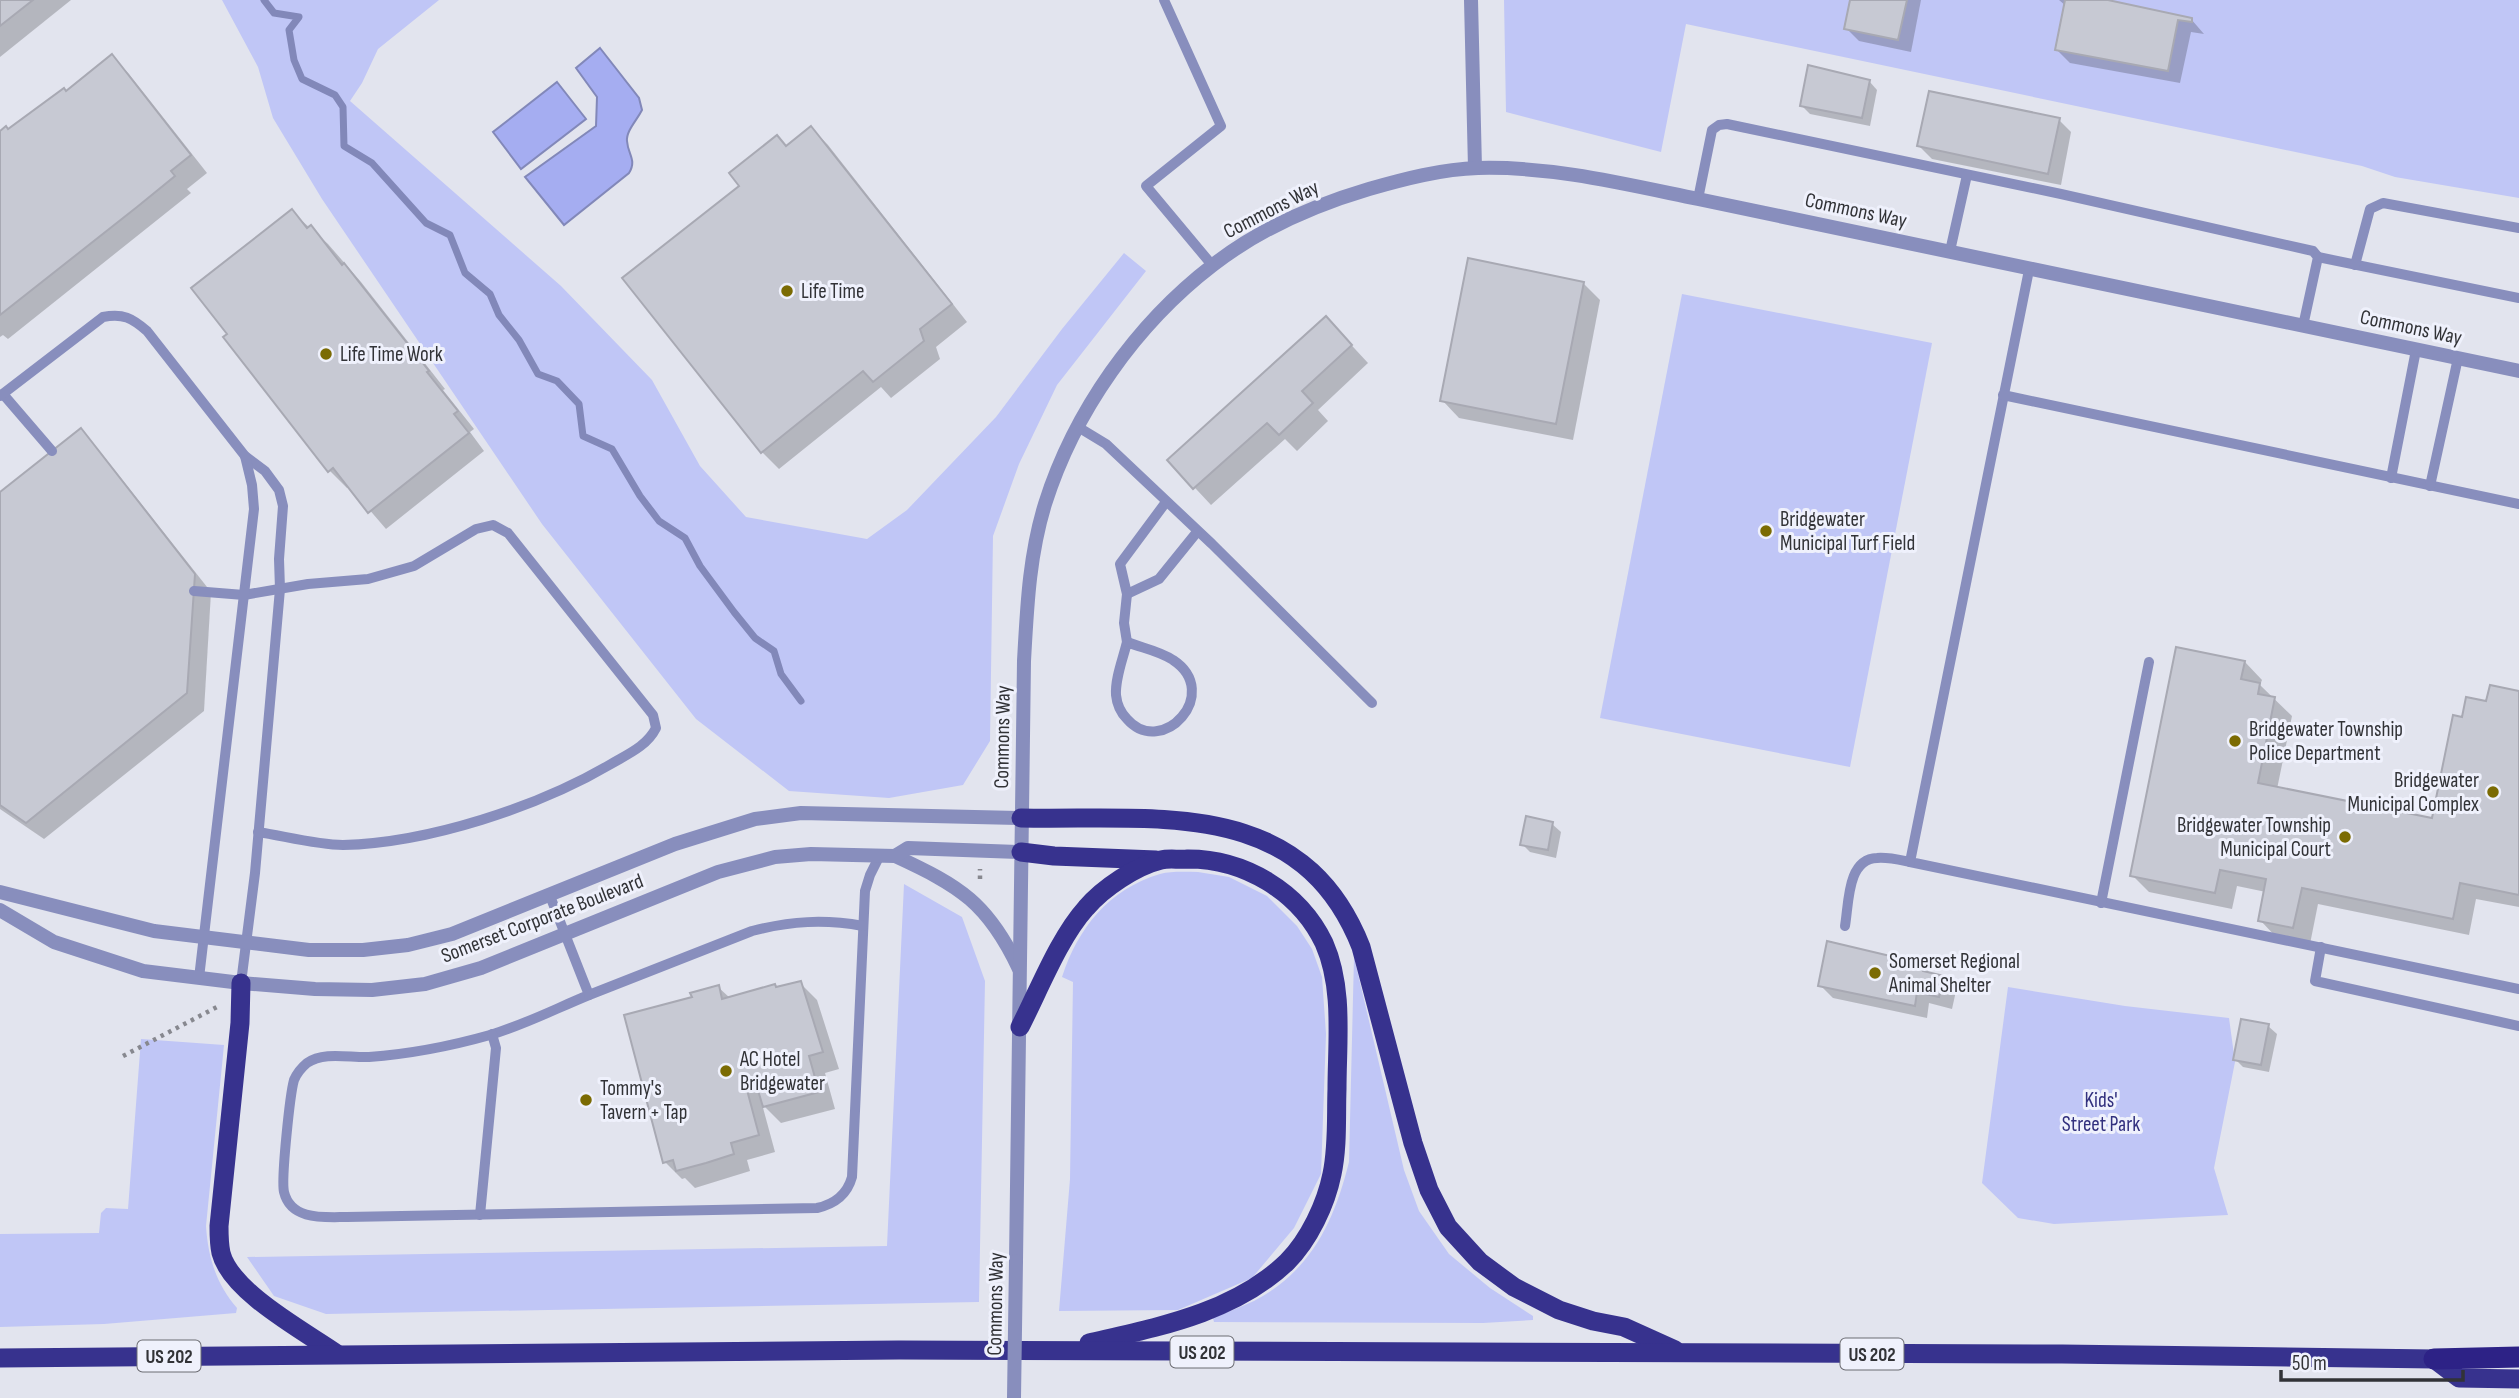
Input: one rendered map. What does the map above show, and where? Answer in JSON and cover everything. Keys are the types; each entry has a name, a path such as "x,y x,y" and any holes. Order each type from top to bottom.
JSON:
{"highway":[{"path":"1021,818 1148,819 1208,824 1259,838 1283,849 1307,867 1339,902 1353,925 1413,1143 1429,1190 1448,1227 1480,1262 1514,1287 1559,1310 1624,1327 1682,1353"},
{"path":"1021,852 1054,856 1203,859 1251,872 1274,884 1308,918 1323,942 1333,968 1336,993 1336,1138 1332,1174 1322,1207 1308,1234 1289,1260 1245,1294 1190,1317 1060,1350"},
{"path":"1020,1027 1073,924 1088,906 1123,877 1162,860"},
{"path":"242,983 219,1226 221,1254 235,1279 250,1294 337,1354"},
{"name":"US 202","path":"0,1358 1060,1350 2062,1354 2434,1359"},
{"path":"2434,1359 2519,1357"},
{"path":"2434,1359 2459,1378 2519,1378"}],"street":[{"path":"1471,0 1475,168"},
{"name":"Commons Way","path":"1014,1398 1024,661 1032,560 1046,502 1078,426 1098,394 1135,342 1169,303 1212,265 1241,245 1292,218 1347,196 1395,181 1475,168 1532,169 1698,199 2519,370"},
{"name":"Somerset Corporate Boulevard","path":"0,892 154,931 335,952 408,945 452,934 675,844 755,819 801,813 1021,818"},
{"name":"Somerset Corporate Boulevard","path":"0,910 54,942 143,971 242,983 372,990 425,984 481,968 718,873 775,857 811,854 888,855 908,848 1021,852"},
{"path":"888,855 933,873 977,905 993,923 1021,974"}],"lane":[{"path":"1164,0 1221,126 1146,186 1212,265"},
{"path":"1698,199 1712,130 1727,124 2313,251 2318,257 2354,265 2519,298"},
{"path":"1950,251 1967,175"},
{"path":"2354,265 2370,209 2384,203 2519,229"},
{"path":"2303,326 2318,257"},
{"path":"1910,862 2029,270"},
{"path":"51,451 1,395 90,325 103,317 117,314 132,318 147,331 245,456 265,471 279,490 283,506 279,559 281,589 242,983"},
{"path":"2391,478 2416,350"},
{"path":"2430,486 2458,358"},
{"path":"2003,395 2519,504"},
{"path":"1078,426 1106,444 1371,703"},
{"path":"200,978 254,509 245,456"},
{"path":"1127,642 1171,658 1183,668 1191,682 1192,699 1186,713 1176,725 1161,731 1145,730 1131,723 1120,712 1116,696 1127,642 1124,623 1127,594 1120,564 1166,502"},
{"path":"194,591 244,595 368,579 414,566 476,529 493,524 508,533 653,715 656,728 652,737 637,749 572,785 502,813 395,838 341,845 258,832"},
{"path":"1127,594 1159,579 1197,532"},
{"path":"2101,903 2149,662"},
{"path":"863,926 809,920 779,924 752,931 492,1034 396,1055 313,1059 299,1070 293,1090 284,1190 292,1206 301,1213 316,1217 817,1208 829,1205 840,1198 852,1177 865,891 870,875 888,855"},
{"path":"1845,926 1856,869 1865,860 1878,858 1910,862 2519,989"},
{"path":"550,896 589,995"},
{"path":"2321,947 2315,981 2519,1026"},
{"path":"480,1214 496,1048 492,1034"}],"path":[{"path":"123,1056 217,1007"}],"green space":[{"path":"222,0 439,0 378,49 350,101 561,286 652,380 700,466 746,517 867,539 907,510 996,417 1062,329 1124,253 1146,271 1057,385 1019,464 993,536 990,741 963,785 889,798 789,791 696,719 542,524 322,199 273,118 258,67"},
{"path":"1504,0 2519,0 2519,198 2395,177 2362,166 1686,24 1661,152 1506,112"},
{"name":"Bridgewater Municipal Turf Field","path":"1682,294 1932,343 1850,767 1600,718"},
{"path":"1198,872 1229,877 1267,896 1297,926 1312,949 1322,977 1326,1034 1321,1174 1294,1228 1252,1278 1178,1310 1059,1311 1070,1179 1073,982 1062,977 1077,942 1111,900 1125,890 1160,874"},
{"path":"904,884 962,917 985,981 979,1302 326,1314 274,1296 247,1257 887,1246"},
{"path":"1354,957 1404,1170 1419,1211 1449,1254 1490,1288 1533,1316 1533,1320 1483,1323 1214,1322 1213,1318 1254,1301 1291,1275 1317,1243 1336,1205 1349,1162"},
{"name":"Kids' Street Park","path":"2008,987 2125,1006 2229,1018 2235,1062 2214,1168 2228,1215 2054,1224 2018,1218 1982,1183"},
{"path":"141,1039 224,1045 206,1226 214,1270 237,1308 236,1313 104,1324 0,1327 0,1234 99,1233 101,1213 106,1208 128,1209"}],"shaded area":[{"path":"600,48 639,98 642,110 627,137 632,164 629,173 564,225 525,177 596,126 597,97 576,68"},
{"path":"557,82 586,119 521,169 493,132"}],"building":[{"path":"0,0 33,0 0,26"},
{"path":"1850,0 1907,0 1898,40 1844,29"},
{"path":"2065,0 2108,0 2192,18 2192,22 2178,20 2168,71 2055,50"},
{"path":"112,54 191,155 171,171 175,176 0,315 0,131 6,126 8,129 64,88 66,91"},
{"path":"1808,65 1870,80 1862,118 1800,106"},
{"path":"1929,91 2060,118 2048,174 1917,146"},
{"name":"Life Time","path":"811,126 952,304 920,329 924,341 873,382 863,371 761,453 622,278 739,186 729,173 777,135 786,146"},
{"name":"Life Time Work","path":"292,209 307,228 311,225 342,265 344,263 429,371 427,372 458,411 454,414 469,433 368,513 333,468 328,472 223,337 227,334 191,288"},
{"path":"1468,258 1584,282 1556,424 1440,401"},
{"path":"1326,316 1352,345 1302,391 1313,403 1279,435 1267,423 1193,489 1167,460"},
{"path":"81,428 195,574 187,693 26,823 0,805 0,492"},
{"path":"2176,647 2245,661 2241,679 2260,683 2258,694 2275,697 2258,783 2432,818 2453,715 2462,717 2466,697 2486,701 2490,685 2519,691 2519,895 2460,883 2453,919 2302,888 2293,928 2258,921 2266,879 2220,870 2215,893 2130,876"},
{"path":"1526,816 1553,822 1548,850 1520,845"},
{"name":"Somerset Regional Animal Shelter","path":"1827,941 1924,964 1923,971 1944,976 1939,997 1917,992 1915,1006 1818,986"},
{"name":"AC Hotel Bridgewater","path":"801,981 823,1052 809,1056 819,1092 763,1107 757,1087 747,1090 759,1135 731,1143 734,1154 706,1163 676,1171 673,1160 663,1163 624,1015 692,997 690,993 719,985 722,999 775,984 776,987"},
{"path":"2241,1019 2269,1024 2261,1065 2233,1060"}],"waterway":[{"path":"264,0 274,13 299,17 289,30 294,60 302,79 335,95 343,107 344,146 372,163 426,223 450,235 465,273 490,294 499,315 519,340 538,374 557,381 579,404 583,436 612,449 640,496 659,521 685,538 700,566 734,612 755,638 774,651 781,674 801,701"}],"place":[{"name":"Life Time","path":"787,291"},
{"name":"Life Time Work","path":"326,354"},
{"name":"Bridgewater Municipal Turf Field","path":"1766,531"},
{"name":"Bridgewater Township Police Department","path":"2235,741"},
{"name":"Bridgewater Municipal Complex","path":"2493,792"},
{"name":"Bridgewater Township Municipal Court","path":"2345,837"},
{"name":"Somerset Regional Animal Shelter","path":"1875,973"},
{"name":"AC Hotel Bridgewater","path":"726,1071"},
{"name":"Tommy's Tavern + Tap","path":"586,1100"}]}
